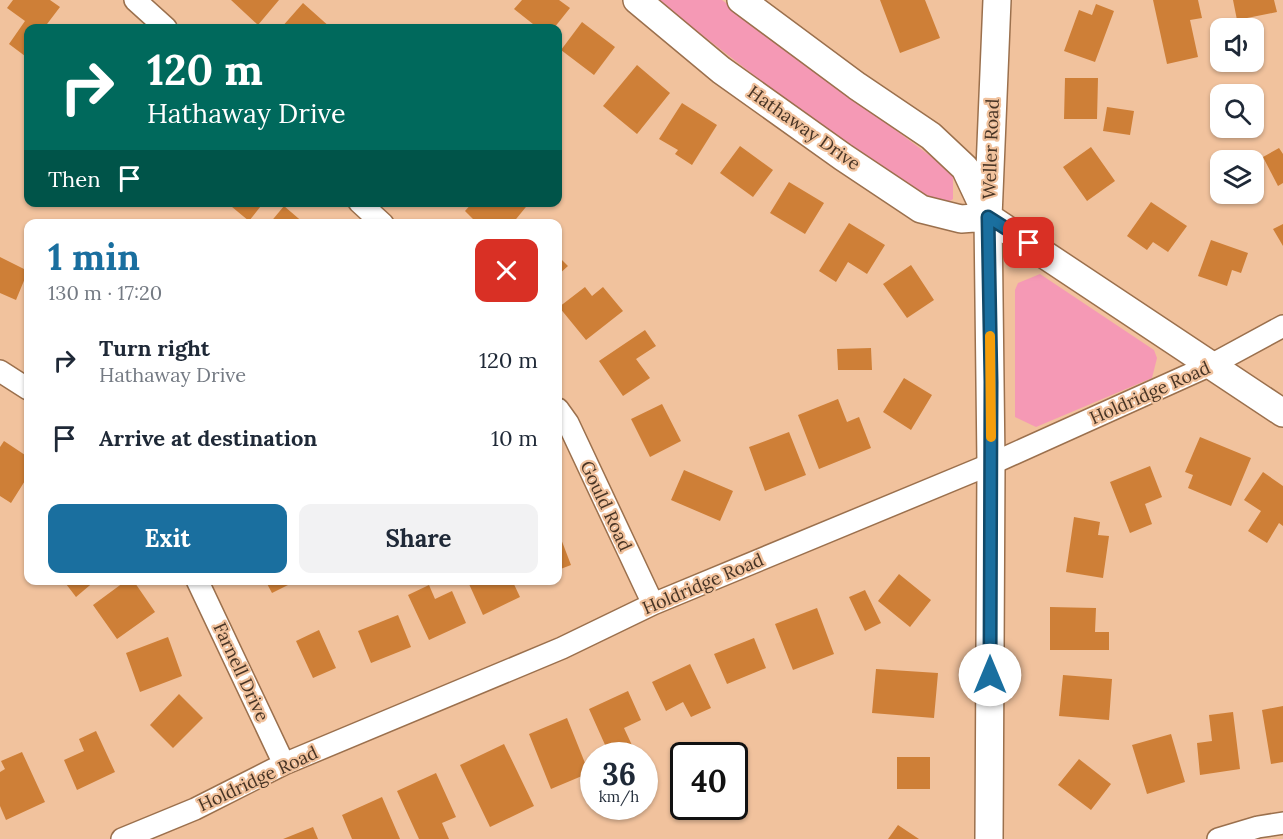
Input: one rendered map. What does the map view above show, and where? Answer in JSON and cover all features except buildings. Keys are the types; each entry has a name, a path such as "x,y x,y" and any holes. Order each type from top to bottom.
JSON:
{"street":[{"path":"135,0 162,24"},
{"name":"Hathaway Drive","path":"637,0 721,70 843,157 921,209 961,219 988,217"},
{"path":"741,0 857,86 931,136 965,168 988,217 1213,364 1283,413"},
{"name":"Weller Road","path":"989,839 991,464 988,217 997,0"},
{"path":"364,207 377,219"},
{"name":"Holdridge Road","path":"122,839 195,809 284,764 562,648 653,604 991,464 1213,364 1283,326"},
{"path":"0,371 24,386"},
{"name":"Gould Road","path":"562,415 568,423 653,604"},
{"name":"Farnell Drive","path":"199,585 284,764"},
{"path":"1218,839 1258,827 1283,823"}],"shaded area":[{"path":"657,0 722,0 953,173 953,199 945,204 924,194 795,107"},
{"path":"1040,274 1154,350 1157,358 1152,378 1036,427 1015,417 1015,290 1018,283"}],"slow traffic":[{"path":"990,336 991,437"}],"route":[{"path":"990,675 991,382 988,217 1029,243"}]}
